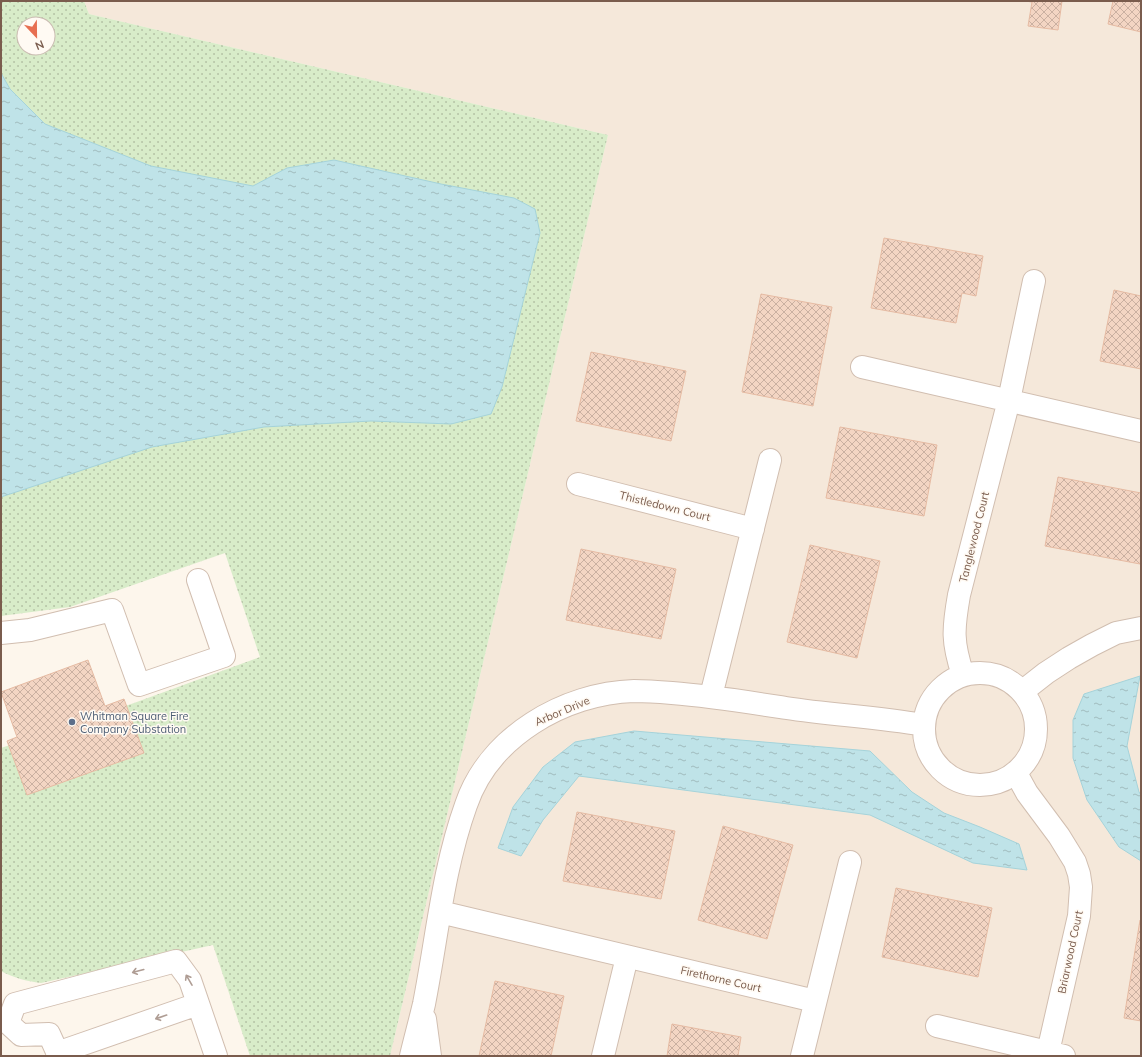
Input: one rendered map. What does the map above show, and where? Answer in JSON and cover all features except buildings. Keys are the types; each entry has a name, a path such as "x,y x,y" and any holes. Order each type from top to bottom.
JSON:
{"street":[{"name":"Tanglewood Court","path":"963,675 954,640 955,619 959,595 1009,400 1034,281"},
{"path":"862,367 1141,431"},
{"path":"711,696 770,460"},
{"name":"Thistledown Court","path":"578,484 753,529"},
{"path":"1,633 30,630 112,610 139,685 224,656 198,580"},
{"path":"1023,692 1052,669 1092,645 1116,633 1141,628"},
{"path":"980,672 996,674 1011,681 1023,692 1032,707 1036,724 1035,742 1028,759 1016,773 999,782 981,786 962,783 946,774 933,760 925,743 924,725 927,708 936,693 949,682 963,675 980,672"},
{"name":"Arbor Drive","path":"411,1056 424,1004 452,854 466,804 477,780 493,758 511,738 533,722 556,710 581,700 607,694 634,691 711,696 789,708 895,720 924,725"},
{"name":"Briarwood Court","path":"937,1026 1056,1054 1079,916 1081,887 1075,862 1059,836 1027,793 1016,773"},
{"path":"802,1056 850,862"},
{"name":"Firethorne Court","path":"440,912 815,1001"},
{"path":"603,1056 627,957"},
{"path":"198,1004 58,1054 49,1034 10,1028 15,1004 176,961 190,980 216,1056"},
{"name":"Arbor Drive","path":"424,1004 430,1056"}],"shaded area":[{"path":"84,1 1141,1 1141,1056 390,1056 608,135 89,14"}],"green space":[{"path":"1,1 84,1 89,14 608,135 390,1056 250,1056 213,945 41,983 20,979 1,971 1,748 134,703 260,657 225,553 70,607 1,616"}],"water":[{"path":"1,73 10,89 45,124 151,166 253,186 287,168 334,160 441,184 514,198 535,209 540,233 502,387 491,414 451,424 371,421 264,427 152,447 1,497"},
{"path":"1140,676 1127,746 1141,795 1141,861 1119,847 1087,800 1073,758 1073,720 1084,694"},
{"path":"634,731 870,751 912,792 944,813 1019,844 1027,870 973,863 870,815 579,776 543,820 521,856 498,848 513,807 543,767 575,742"}],"place":[{"name":"Whitman Square Fire Company Substation","path":"72,722"}]}
